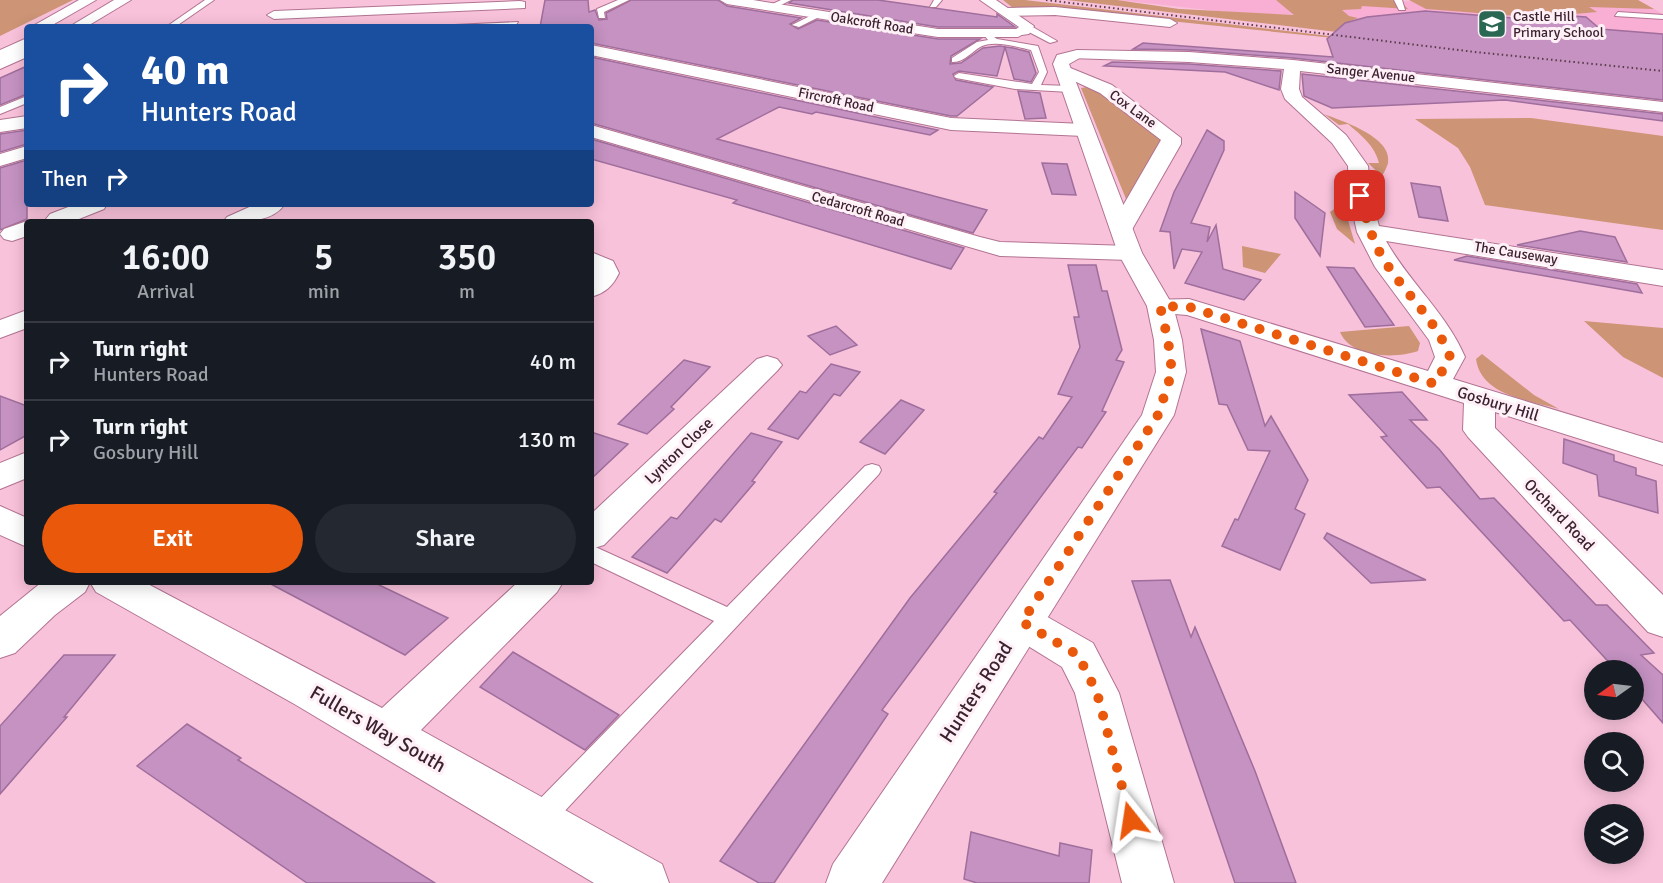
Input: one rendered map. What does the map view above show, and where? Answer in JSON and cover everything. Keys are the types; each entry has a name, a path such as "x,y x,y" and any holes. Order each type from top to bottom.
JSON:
{"main road":[{"path":"44,24 89,0"},
{"path":"67,24 111,0"},
{"path":"81,24 124,0"},
{"path":"290,0 270,18 521,2 515,24"},
{"name":"Oakcroft Road","path":"727,0 938,33 991,38 1023,30"},
{"path":"987,0 1007,12 1023,30 1060,57 1084,130 1130,253 1160,306"},
{"path":"1007,12 1055,11 1170,23"},
{"path":"0,45 24,33"},
{"path":"0,56 24,44"},
{"name":"Fircroft Road","path":"594,51 951,124 1084,130"},
{"path":"0,64 24,52"},
{"name":"Sanger Avenue","path":"1060,57 1189,57 1293,65 1663,107"},
{"name":"Cox Lane","path":"1060,57 1171,138 1171,144 1122,228"},
{"path":"1293,65 1290,89 1294,99 1339,139 1358,166 1360,196 1369,232 1388,267 1443,339 1450,357 1435,384"},
{"path":"0,126 24,122"},
{"name":"Cedarcroft Road","path":"594,132 1000,249 1130,253"},
{"path":"0,160 24,153"},
{"path":"62,219 89,207"},
{"path":"242,219 268,207"},
{"name":"The Causeway","path":"1369,232 1429,239 1663,278"},
{"path":"594,261 604,266 606,273 603,280 594,287"},
{"name":"Gosbury Hill","path":"1160,306 1189,307 1663,454"},
{"name":"Hunters Road","path":"852,883 1158,415 1172,372 1160,306"},
{"path":"0,330 24,319"},
{"name":"Lynton Close","path":"594,533 768,365"},
{"name":"Orchard Road","path":"1480,398 1479,430 1663,621"},
{"path":"0,478 24,465"},
{"path":"0,519 24,532"},
{"path":"0,641 41,604 67,585"},
{"name":"Fullers Way South","path":"116,585 387,733 643,883"},
{"path":"387,733 540,585"},
{"path":"1022,622 1078,655 1097,693 1148,883"}],"lane":[{"path":"174,24 210,0"},
{"path":"602,16 602,9 625,0"},
{"path":"770,7 787,0"},
{"path":"1617,14 1663,17"},
{"path":"796,25 819,15"},
{"path":"955,60 991,38 1035,48 1043,72 1035,88"},
{"path":"1035,88 1060,57"},
{"path":"959,76 1035,88"},
{"path":"0,111 24,100"},
{"path":"537,821 872,470"},
{"path":"594,555 729,618"}],"shaded area":[{"path":"0,0 73,0 24,24 0,36"},
{"path":"1003,0 1025,0 1431,48 1043,8 1013,8"},
{"path":"1067,0 1117,0 1179,9 1294,15 1276,0 1391,0 1400,1 1408,9 1362,6 1361,9 1342,10 1349,16 1358,18 1345,23 1345,33"},
{"name":"Castle Hill Primary School","path":"1118,0 1276,0 1280,2 1638,0 1663,14 1663,66 1345,33 1296,15 1226,12"},
{"path":"1409,0 1638,0 1654,9 1589,7 1597,12 1574,14 1527,11 1529,17 1426,9"},
{"path":"1092,86 1165,141 1126,199 1081,88"},
{"path":"1324,114 1365,131 1383,145 1388,163 1382,176 1368,163 1379,163 1367,141 1348,124 1339,125"},
{"path":"1531,118 1663,136 1663,230 1485,205 1470,167 1458,148 1415,119"},
{"path":"1343,203 1355,244 1337,229 1330,212"},
{"path":"1242,246 1281,254 1265,273 1243,267"},
{"path":"1584,321 1663,328 1663,378 1623,357"},
{"path":"1409,326 1420,343 1418,351 1398,355 1363,352 1346,341 1340,332"},
{"path":"1482,354 1534,395 1559,409 1521,399 1497,389 1480,371 1476,359"}],"building":[{"path":"545,0 588,0 589,12 595,10 599,20 607,19 606,13 631,0 718,0 727,6 801,18 790,24 798,29 817,20 938,39 980,39 951,56 950,64 961,63 983,48 1000,46 1013,48 1029,52 1036,73 1031,82 1014,79 1005,47 997,76 959,71 953,74 956,80 993,87 957,116 951,116 594,44 594,24 541,24"},
{"path":"793,0 878,0 997,17 997,14 1015,27 938,27 789,3"},
{"path":"1425,11 1538,20 1531,13 1586,17 1600,29 1663,34 1663,100 1293,58 1189,50 1133,49 1143,43 1333,57 1327,39 1345,23 1367,17"},
{"path":"594,58 938,130 930,135 816,112 812,114 779,107 717,139 987,210 973,233 594,124"},
{"path":"1112,62 1189,64 1281,71 1279,90 1225,72 1104,66"},
{"path":"24,67 24,95 0,105 0,78"},
{"path":"1302,74 1663,114 1663,121 1505,100 1332,108 1304,96"},
{"path":"1018,91 1040,93 1046,118 1025,119"},
{"path":"24,130 24,145 0,152 0,134"},
{"path":"1207,130 1224,141 1224,150 1191,223 1210,227 1207,242 1216,225 1223,269 1261,280 1244,300 1185,283 1202,252 1182,249 1174,269 1170,232 1160,231 1174,192"},
{"path":"594,140 964,248 951,269 733,203 737,200 594,160"},
{"path":"24,161 24,207 27,207 27,219 0,230 0,168"},
{"path":"1042,163 1067,164 1076,195 1052,194"},
{"path":"1411,183 1440,187 1448,221 1419,217"},
{"path":"1295,192 1325,213 1320,256 1295,218"},
{"path":"1580,231 1615,237 1627,262 1517,245"},
{"path":"1467,256 1637,284 1642,293 1454,260"},
{"path":"1068,265 1096,265 1102,291 1107,291 1122,350 1116,360 1124,362 1102,411 1106,412 1082,448 1078,447 882,710 888,714 774,883 759,883 720,861 910,598 997,493 994,492 1039,437 1043,439 1072,397 1058,394 1080,347 1074,317 1079,317"},
{"path":"1327,267 1354,268 1394,325 1365,327"},
{"path":"836,326 857,345 830,355 808,336"},
{"path":"1201,329 1240,341 1265,426 1271,416 1308,480 1295,509 1305,514 1280,570 1222,546 1235,519 1238,520 1270,451 1248,450 1227,405 1219,404"},
{"path":"684,360 710,367 671,407 674,409 647,434 618,424"},
{"path":"831,364 860,372 840,396 834,394 798,439 768,429 800,391 806,393"},
{"path":"1402,392 1427,420 1410,420 1439,449 1480,499 1494,498 1596,605 1607,605 1654,653 1641,655 1663,675 1663,723 1644,701 1644,660 1607,660 1570,620 1564,621 1440,487 1427,488 1381,437 1387,436 1349,395"},
{"path":"0,396 24,405 24,437 0,450"},
{"path":"901,400 924,410 885,454 860,442"},
{"path":"594,433 628,444 594,476"},
{"path":"751,433 782,442 752,481 755,482 721,522 715,519 667,573 632,557 671,517 677,519"},
{"path":"1564,439 1614,455 1614,461 1636,468 1636,475 1656,481 1658,513 1599,496 1597,475 1563,463"},
{"path":"1327,533 1426,580 1371,583 1324,538"},
{"path":"1170,580 1191,637 1195,627 1255,771 1296,883 1235,883 1132,581"},
{"path":"273,585 379,585 448,618 405,655"},
{"path":"513,652 619,715 585,750 480,687"},
{"path":"64,655 115,655 64,717 67,717 0,794 0,726"},
{"path":"187,724 241,758 238,760 435,883 307,883 137,766"},
{"path":"971,832 1059,856 1060,843 1092,850 1089,883 977,883 964,879"}],"railway":[{"path":"1046,0 1475,52 1663,71"}],"place":[{"name":"Castle Hill Primary School","path":"1492,24"}],"route":[{"path":"1131,820 1097,693 1078,655 1022,622 1158,415 1172,372 1160,306 1189,307 1435,384 1450,357 1443,339 1388,267 1369,232 1360,196"}]}
